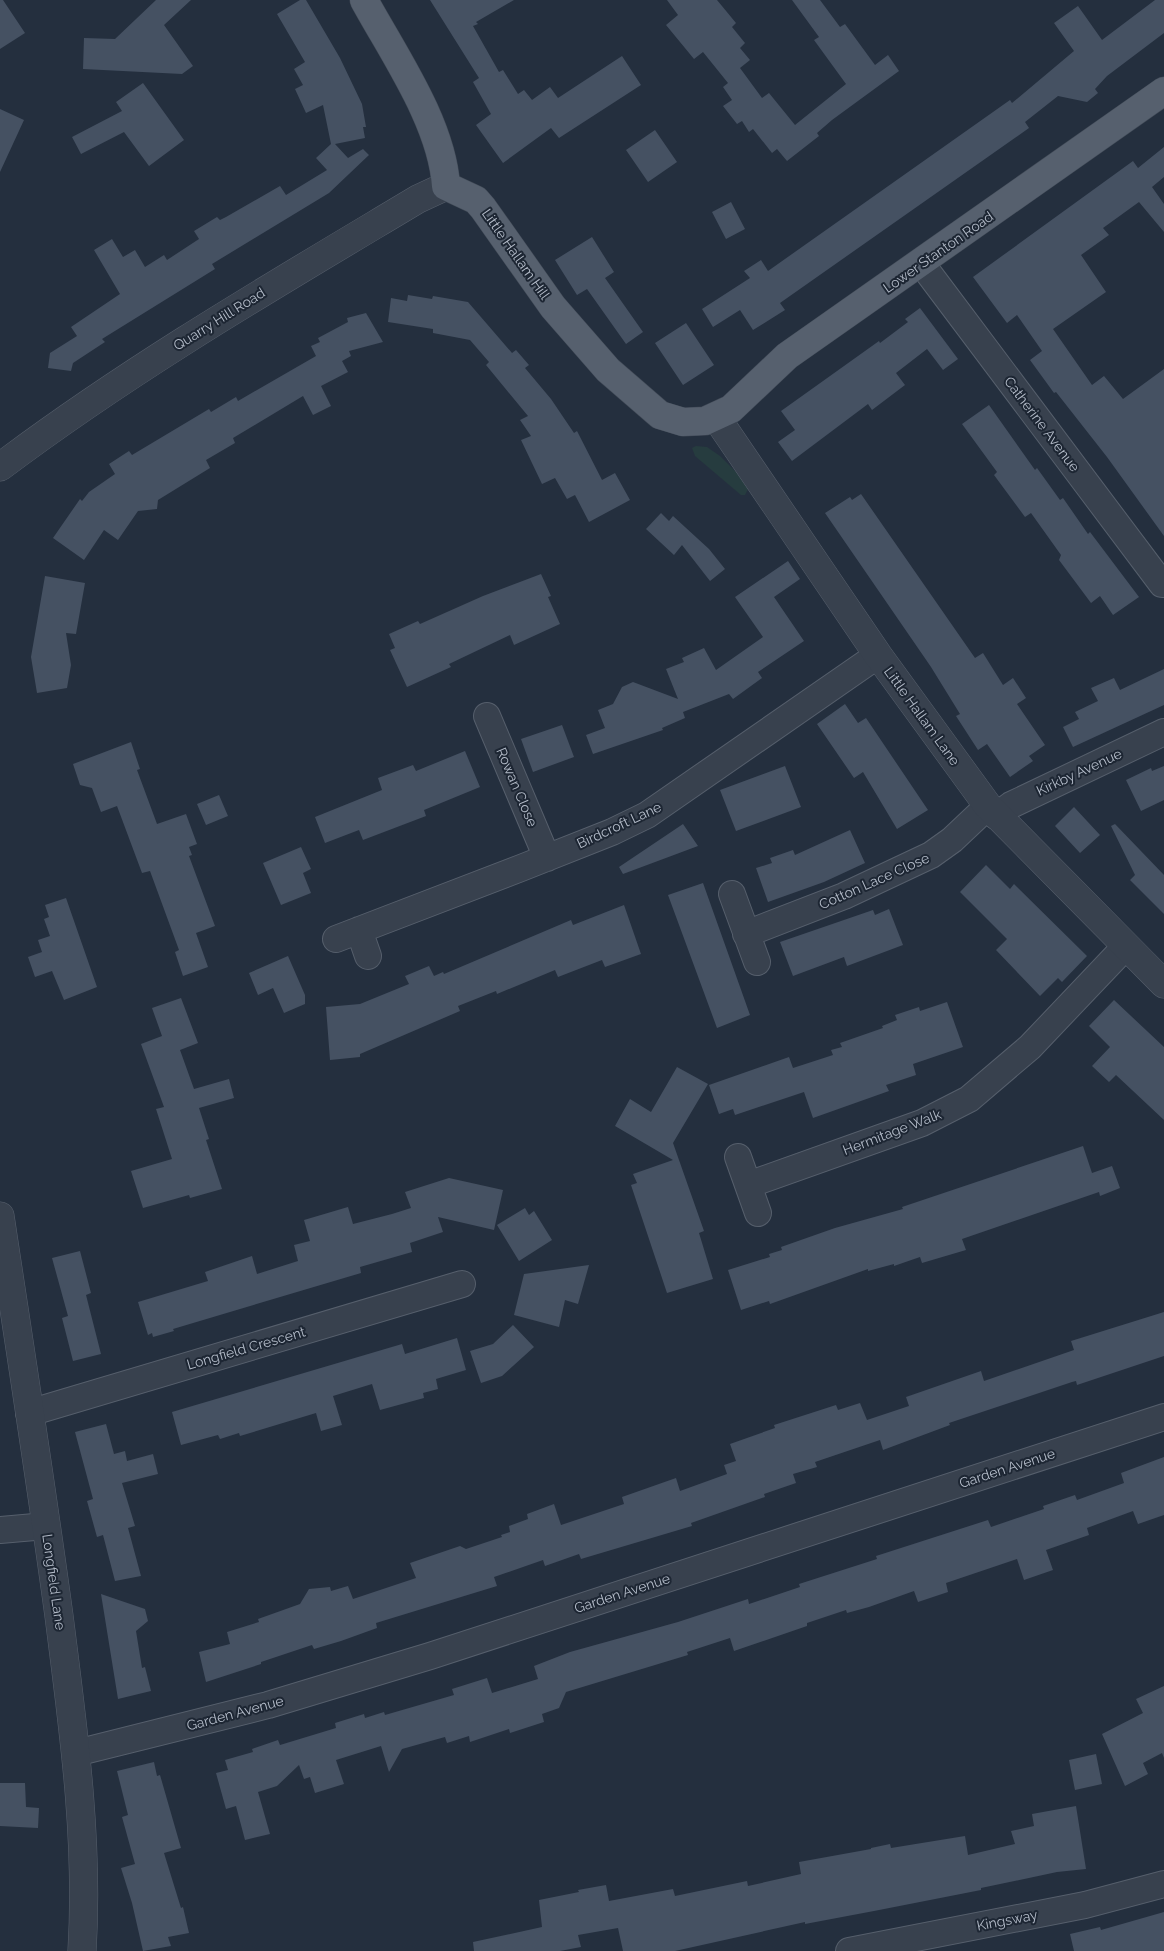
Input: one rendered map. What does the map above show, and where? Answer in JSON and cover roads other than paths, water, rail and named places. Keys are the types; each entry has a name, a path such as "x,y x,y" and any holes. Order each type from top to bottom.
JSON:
{"main road":[{"path":"364,0 434,130 445,164 446,186"},
{"name":"Lower Stanton Road","path":"716,417 740,402 783,360 1164,91"},
{"name":"Little Hallam Hill","path":"446,186 476,200 574,334 633,393 660,415 673,420 694,423 716,417"}],"street":[{"name":"Quarry Hill Road","path":"0,468 91,401 192,335 418,199 446,186"},
{"name":"Catherine Avenue","path":"921,264 1162,584"},
{"name":"Little Hallam Lane","path":"716,417 878,655 992,811 1164,984"},
{"name":"Birdcroft Lane","path":"368,956 347,934 612,832 664,805 878,655"},
{"name":"Rowan Close","path":"487,716 547,858"},
{"name":"Kirkby Avenue","path":"992,811 1011,805 1164,732"},
{"name":"Cotton Lace Close","path":"746,934 844,896 931,856 992,811"},
{"path":"732,894 757,962"},
{"name":"Hermitage Walk","path":"748,1185 922,1123 969,1099 1030,1047 1126,946"},
{"path":"738,1157 758,1213"},
{"name":"Longfield Lane","path":"0,1216 46,1526 76,1754 83,1841 82,1951"},
{"name":"Longfield Crescent","path":"29,1412 462,1284"},
{"name":"Garden Avenue","path":"76,1754 268,1705 430,1656 1164,1417"},
{"path":"0,1530 46,1526"},
{"name":"Kingsway","path":"849,1951 1085,1905 1164,1884"}]}
